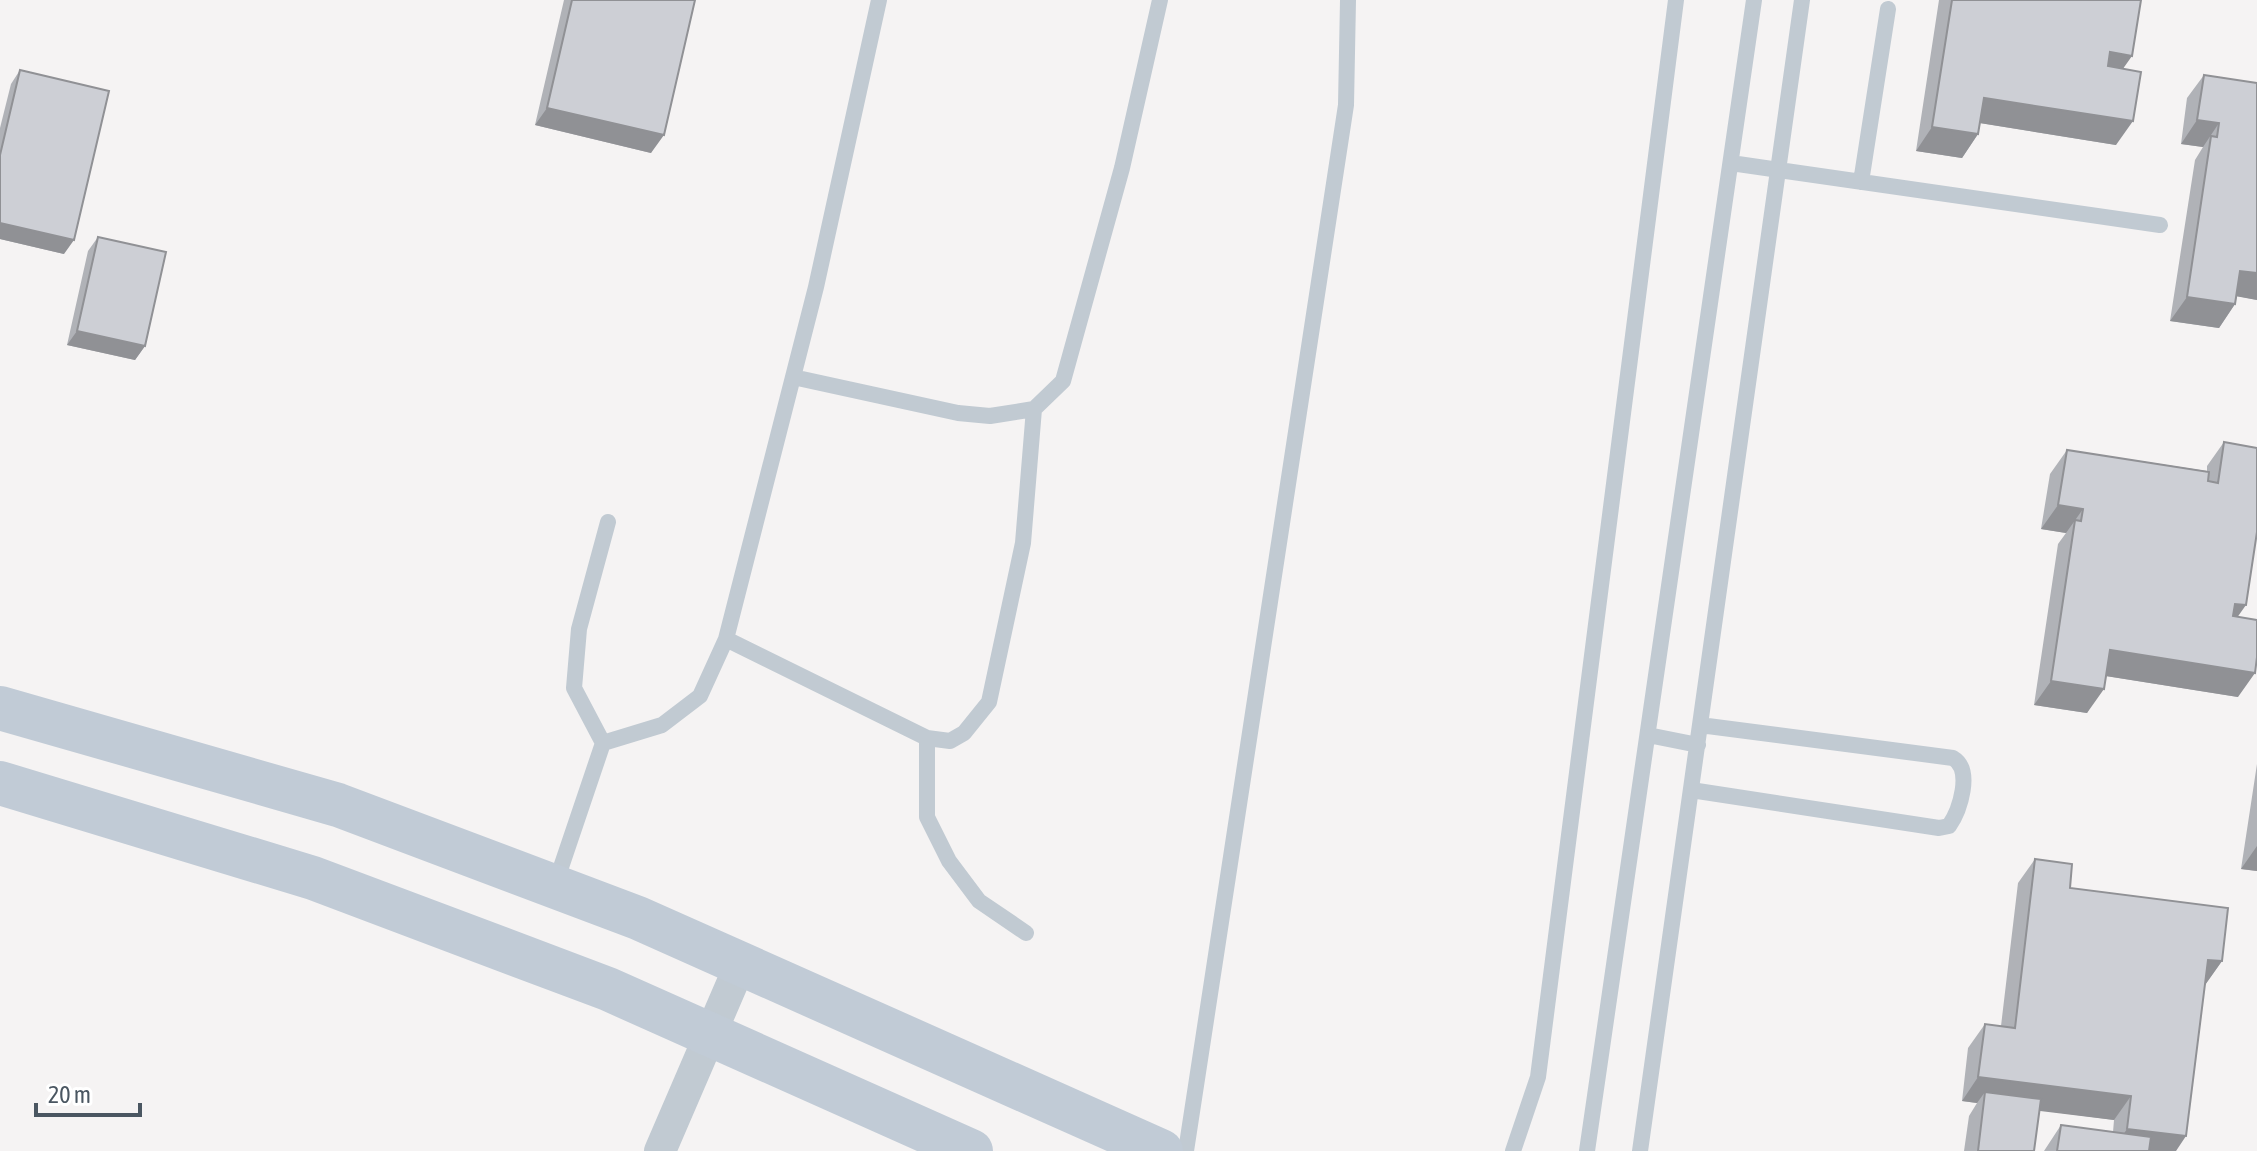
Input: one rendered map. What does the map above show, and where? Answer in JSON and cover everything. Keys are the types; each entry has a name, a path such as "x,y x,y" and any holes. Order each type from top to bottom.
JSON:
{"main road":[{"path":"0,708 338,805 638,918 1161,1151"},
{"path":"0,783 313,878 608,989 971,1151"}],"street":[{"path":"660,1151 741,963"}],"lane":[{"path":"603,743 662,725 700,696 726,639 816,287 879,0"},
{"path":"793,377 958,413 990,416 1034,409 1063,381 1122,168 1160,0"},
{"path":"1186,1151 1346,105 1348,0"},
{"path":"1513,1151 1538,1077 1676,0"},
{"path":"1587,1151 1754,0"},
{"path":"1640,1151 1802,0"},
{"path":"1861,182 1888,9"},
{"path":"1731,163 2160,225"},
{"path":"726,639 927,738 950,741 964,733 989,702 1023,543 1034,409"},
{"path":"554,886 603,743 574,688 579,629 608,522"},
{"path":"1691,790 1939,828 1949,826 1955,818 1965,773 1961,763 1953,758 1700,725"},
{"path":"1648,735 1698,745"},
{"path":"927,738 927,817 949,861 979,901 1026,933"}],"building":[{"path":"572,0 695,0 664,135 547,108"},
{"path":"1952,0 2141,0 2132,56 2110,52 2108,66 2141,72 2133,121 1984,98 1978,134 1932,127"},
{"path":"20,70 109,91 74,240 0,223 0,155"},
{"path":"2204,75 2257,83 2257,273 2240,271 2235,304 2187,297 2211,136 2217,137 2219,123 2197,120"},
{"path":"98,237 166,252 145,346 77,331"},
{"path":"2224,442 2257,448 2257,532 2246,605 2235,604 2233,616 2257,620 2255,673 2110,650 2104,689 2051,681 2075,520 2081,521 2083,509 2058,505 2067,450 2209,472 2208,481 2218,483"},
{"path":"2035,859 2072,864 2070,888 2228,908 2222,961 2208,960 2186,1136 2127,1129 2131,1096 1978,1077 1985,1024 2015,1028"},
{"path":"1985,1092 2041,1099 2034,1151 1978,1151"},
{"path":"2061,1125 2151,1137 2149,1151 2057,1151"}]}
